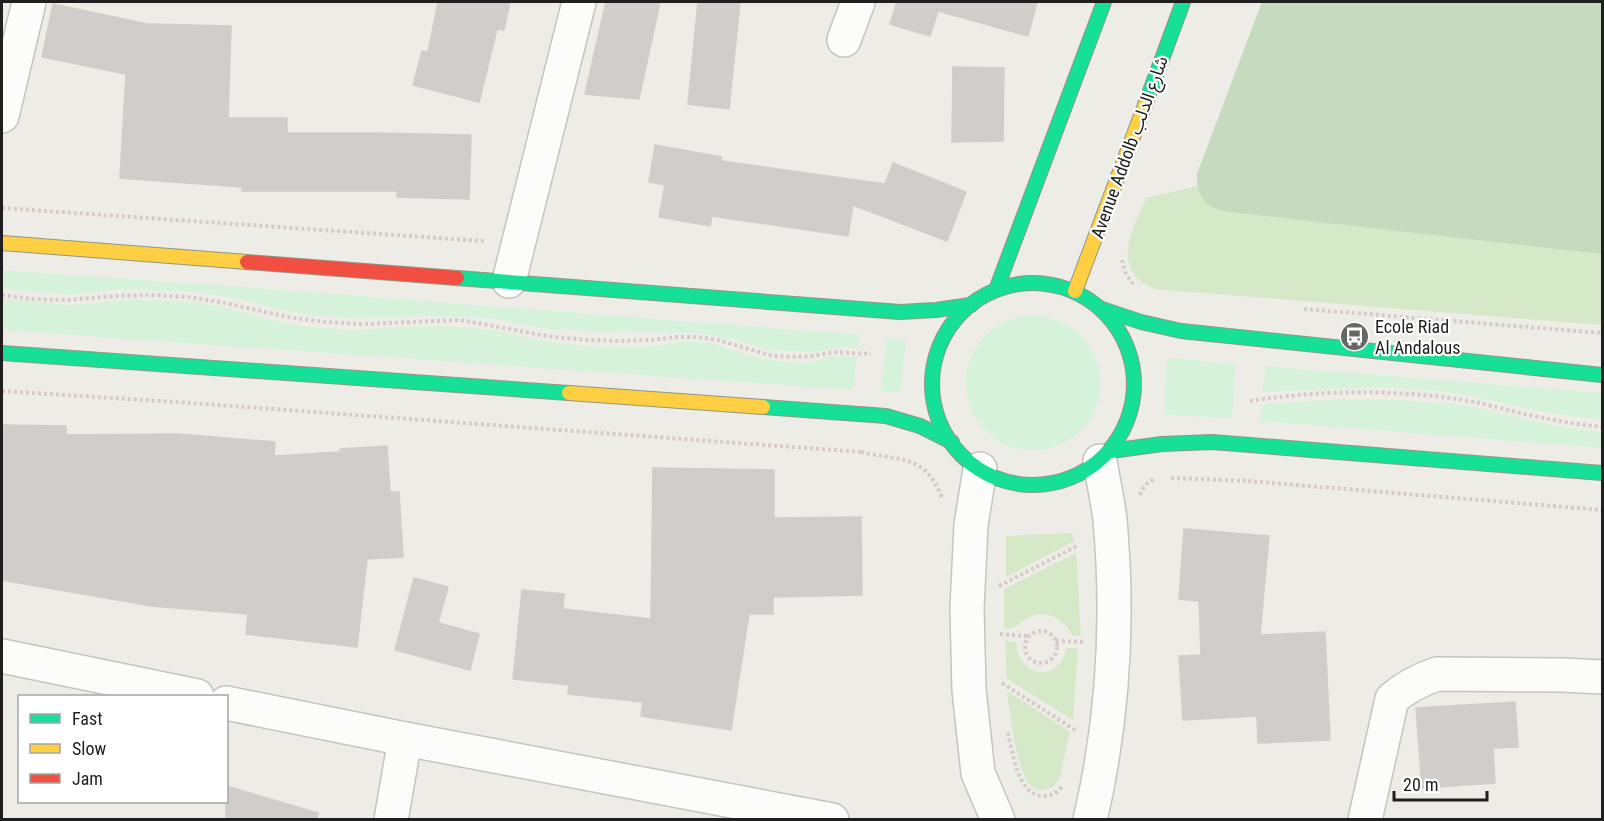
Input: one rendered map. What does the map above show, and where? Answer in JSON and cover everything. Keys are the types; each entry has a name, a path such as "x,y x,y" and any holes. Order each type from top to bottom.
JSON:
{"main road":[{"path":"996,290 1104,2"},
{"name":"Avenue Addolb شارع الدلب","path":"1075,291 1183,2"},
{"path":"2,243 900,312 947,310 971,305"},
{"path":"1031,283 1049,284 1075,291 1092,300 1102,309 1129,353 1134,378 1132,404 1125,429 1106,456 1079,476 1054,484 1037,485 1003,480 980,469 964,457 939,420 932,395 932,369 939,345 952,322 971,305 996,290 1031,283"},
{"path":"1102,309 1141,322 1181,331 1602,375"},
{"path":"2,353 886,416 909,421 952,442"},
{"path":"1106,456 1145,445 1179,442 1248,445 1602,472"}],"street":[{"path":"2,116 29,2"},
{"path":"509,281 579,2"},
{"path":"844,40 858,2"},
{"path":"1090,819 1098,787 1110,701 1114,614 1106,456"},
{"path":"980,469 971,525 967,608 969,690 978,773 998,819"},
{"path":"2,656 192,695"},
{"path":"1365,819 1392,699 1406,688 1437,674 1562,675 1602,678"},
{"path":"228,703 405,740 832,819"},
{"path":"391,819 405,740"}],"path":[{"path":"2,208 482,241 487,239"},
{"path":"2,295 30,299 68,300 151,295 188,297 325,322 362,324 460,320 588,340 620,341 698,337 718,340 773,356 813,356 834,352 871,354"},
{"path":"1304,309 1602,333"},
{"path":"2,390 861,452 894,457 924,468 934,481 941,496 945,522 971,525"},
{"path":"1250,401 1313,394 1381,392 1419,394 1464,400 1574,424 1602,427"},
{"path":"861,452 862,415"},
{"path":"1248,445 1248,481"},
{"path":"1110,519 1137,515 1143,488 1153,479 1161,478 1248,481 1602,510"},
{"path":"998,586 1079,545 1079,555"},
{"path":"998,595 999,578"},
{"path":"999,623 999,645"},
{"path":"1044,630 1056,641 1057,650 1054,657 1046,663 1037,663 1025,652 1024,644 1028,636 1035,631 1044,630"},
{"path":"1084,632 1084,652"},
{"path":"999,634 1028,636"},
{"path":"1056,641 1084,642"},
{"path":"1001,674 1002,691"},
{"path":"1002,683 1076,730"},
{"path":"1074,741 1077,723"},
{"path":"1007,730 1020,778 1030,792 1043,797 1052,795 1065,783"}],"green space":[{"path":"1262,2 1602,2 1602,325 1155,289 1141,281 1132,272 1128,261 1128,249 1146,198 1197,186 1197,174"},
{"path":"1262,2 1602,2 1602,254 1222,211 1210,206 1202,198 1197,174"},
{"path":"2,270 860,335 858,348 843,347 816,352 784,351 693,333 539,328 473,317 346,318 282,310 237,298 192,292 120,289 70,295 2,289"},
{"path":"2,299 71,305 126,299 195,302 300,326 351,330 421,326 466,327 495,330 557,343 604,347 636,348 701,342 755,357 801,363 814,362 828,357 857,357 853,390 2,330"},
{"path":"1033,316 1059,321 1081,335 1095,357 1100,383 1095,409 1081,431 1059,445 1033,450 1007,445 985,431 971,409 966,383 971,357 985,335 1007,321"},
{"path":"887,338 906,340 900,393 881,390"},
{"path":"1169,358 1235,364 1232,418 1168,415 1165,410 1165,396"},
{"path":"1265,366 1602,393 1602,420 1541,412 1473,396 1435,391 1383,387 1263,392"},
{"path":"1341,399 1403,400 1465,405 1557,426 1602,432 1602,448 1260,421 1262,404"},
{"path":"1072,533 1074,541 1006,577 1006,536"},
{"path":"1076,553 1081,636 1073,636 1060,621 1046,614 1038,614 1022,621 1014,628 1004,629 1004,589"},
{"path":"1005,641 1016,642 1018,654 1024,663 1039,672 1056,667 1062,660 1066,648 1078,648 1073,720 1007,679"},
{"path":"1007,691 1070,732 1060,778 1050,788 1041,790 1034,788 1025,777 1014,740"}],"building":[{"path":"438,2 510,2 504,30 497,29 479,102 413,85 422,51 428,52"},
{"path":"606,2 660,2 639,99 585,94"},
{"path":"698,2 740,2 729,109 688,104"},
{"path":"897,2 1037,2 1028,36 938,11 930,36 890,24"},
{"path":"53,4 147,24 231,26 228,118 287,118 287,133 471,135 469,199 397,197 397,191 242,191 242,187 120,178 126,74 42,57"},
{"path":"953,67 1004,68 1003,141 952,142"},
{"path":"655,145 722,157 721,161 885,184 893,163 966,192 947,241 853,205 848,236 712,216 710,226 659,217 665,185 649,182"},
{"path":"2,425 66,426 66,435 177,434 275,442 274,456 340,452 340,449 387,446 390,492 399,492 403,557 367,559 357,647 246,634 248,614 152,606 2,580"},
{"path":"653,468 774,470 774,518 861,517 862,595 773,597 773,614 749,614 731,730 641,716 643,702 568,694 569,685 513,679 522,590 564,594 563,609 651,619"},
{"path":"1184,529 1269,536 1260,635 1325,632 1330,740 1258,743 1257,716 1183,720 1179,656 1201,655 1199,601 1179,599"},
{"path":"414,578 448,587 438,623 479,634 470,670 395,650"},
{"path":"1515,702 1518,747 1493,748 1495,783 1422,788 1416,708"},
{"path":"228,787 318,813 317,819 226,819"}],"traffic: fast":[{"path":"996,290 1104,2"},
{"path":"1145,105 1183,2"},
{"path":"457,278 900,312 971,305"},
{"path":"1033,283 1053,285 1081,295 1111,320 1126,345 1132,364 1134,384 1132,404 1122,432 1097,462 1072,477 1053,483 1033,485 1013,483 985,473 955,448 940,423 934,404 932,384 934,364 944,336 969,306 994,291 1013,285 1033,283"},
{"path":"1102,309 1141,322 1181,331 1602,375"},
{"path":"2,353 569,393"},
{"path":"763,407 886,416 920,426 952,442"},
{"path":"1111,451 1162,444 1212,442 1602,473"}],"traffic: slow":[{"path":"1075,291 1145,105"},
{"path":"2,243 247,262"},
{"path":"569,393 763,407"}],"traffic: jam":[{"path":"247,262 457,278"}],"place":[{"name":"Ecole Riad Al Andalous","path":"1354,336"}]}
